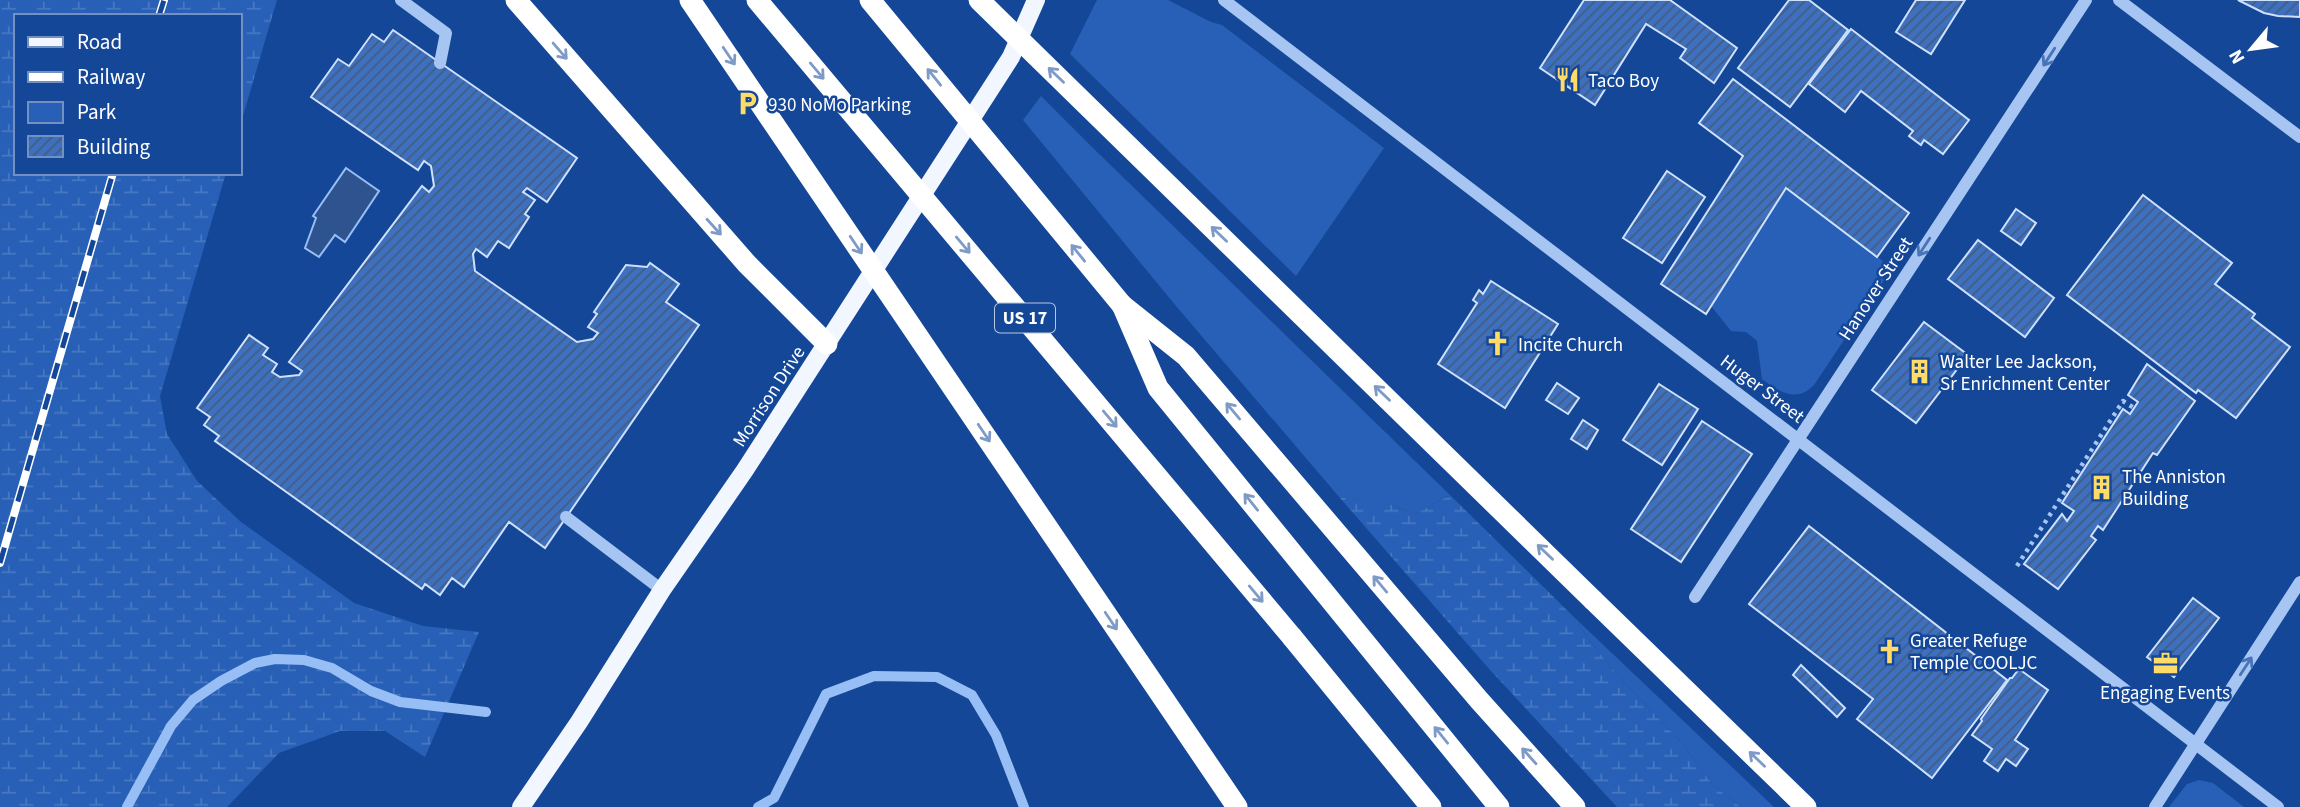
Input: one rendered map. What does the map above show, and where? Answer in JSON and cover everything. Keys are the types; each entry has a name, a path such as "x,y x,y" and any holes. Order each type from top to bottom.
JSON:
{"highway":[{"path":"516,0 747,264 827,344"},
{"path":"690,0 1237,807"},
{"name":"US 17","path":"757,0 1292,637 1431,807"},
{"path":"870,0 1122,305 1186,356 1479,700 1575,807"},
{"path":"979,0 1806,807"},
{"path":"1122,305 1158,388 1499,807"},
{"path":"1292,637 1413,807"}],"main road":[{"name":"Morrison Drive","path":"521,807 579,722 662,590 745,470 1011,57 1036,0"}],"street":[{"path":"401,0 446,33 440,63"},
{"name":"Huger Street","path":"1224,0 2278,807"},
{"name":"Hanover Street","path":"1695,597 2086,0"},
{"path":"2119,0 2300,137"},
{"path":"566,517 662,590"},
{"path":"2155,807 2300,582"}],"path":[{"path":"2017,566 2123,401 2134,408"}],"green space":[{"path":"0,0 277,0 242,119 242,14 14,14 14,175 225,175 160,396 167,434 197,481 241,522 354,603 423,626 479,632 425,757 385,731 340,731 279,753 227,807 0,807"},
{"path":"1097,0 1168,0 1222,25 1384,148 1296,276 1070,54"},
{"path":"1041,96 1450,495 1415,514 1392,505 1370,505 1356,498 1340,498 1176,306 1023,120"},
{"path":"1786,188 1892,268 1814,385 1795,394 1781,391 1762,379 1757,341 1746,332 1731,331 1711,306"},
{"path":"1450,495 1575,618 1614,671 1680,741 1713,785 1741,807 1617,807 1490,670 1340,498 1356,498 1371,505 1392,505 1415,514"},
{"path":"1575,618 1774,807 1741,807 1713,785 1680,741 1614,671"},
{"path":"2199,780 2213,783 2244,807 2169,807 2187,784"}],"shaded area":[{"path":"346,168 379,191 345,242 335,235 319,257 305,248 316,218 313,216"}],"building":[{"path":"1584,0 1670,0 1737,48 1714,83 1680,58 1686,49 1646,24 1595,105 1540,68"},
{"path":"1789,0 1809,0 1848,30 1790,107 1738,68"},
{"path":"1916,0 1965,0 1931,54 1896,32"},
{"path":"2238,0 2300,0 2300,17 2264,13"},
{"path":"1851,29 1969,120 1943,154 1924,140 1921,145 1909,136 1913,131 1861,91 1845,112 1809,84"},
{"path":"393,30 577,158 547,202 527,188 523,192 535,200 525,214 529,217 509,248 498,241 487,257 476,249 473,254 475,271 577,342 593,339 598,333 588,327 597,314 594,312 626,265 647,267 650,263 679,284 666,302 699,325 545,548 509,522 464,587 452,578 440,595 425,584 422,589 215,441 219,436 204,425 210,417 197,408 249,335 268,348 263,355 277,364 272,372 280,377 299,375 302,371 289,362 422,186 429,192 434,186 431,166 424,161 418,170 311,97 338,59 349,66 372,34 384,42"},
{"path":"1733,79 1909,213 1877,257 1786,188 1706,314 1661,284 1743,156 1699,123"},
{"path":"1667,171 1705,197 1662,263 1623,238"},
{"path":"2143,195 2232,263 2215,284 2255,314 2252,318 2290,347 2236,418 2198,390 2196,393 2067,295"},
{"path":"2016,209 2036,223 2021,245 2001,231"},
{"path":"1978,240 2054,298 2025,337 1948,279"},
{"name":"Incite Church","path":"1491,281 1558,324 1505,408 1438,364 1477,303 1473,300 1479,290 1483,294"},
{"name":"Walter Lee Jackson, Sr Enrichment Center","path":"1924,322 1968,355 1916,423 1872,390"},
{"name":"The Anniston Building","path":"2147,364 2195,401 2157,455 2153,453 2103,530 2098,526 2091,536 2096,540 2058,589 2024,564 2062,514 2067,521 2074,511 2062,503 2123,409 2130,414 2138,402 2128,395"},
{"path":"1557,383 1579,398 1568,414 1546,400"},
{"path":"1659,384 1698,409 1662,465 1623,440"},
{"path":"1583,420 1598,430 1587,449 1571,439"},
{"path":"1702,421 1752,454 1681,562 1631,529"},
{"name":"Greater Refuge Temple COOLJC","path":"1809,526 2007,680 1932,778 1857,719 1873,699 1749,604"},
{"path":"2193,598 2219,618 2174,677 2147,657"},
{"path":"1801,665 1845,708 1837,717 1793,675"},
{"path":"2019,669 2048,690 2015,740 2028,749 2016,766 2006,759 1998,771 1984,761 1992,749 1972,735 2010,678"}],"waterway":[{"path":"127,807 171,726 193,700 255,663 275,659 304,660 332,668 371,691 400,702 486,712"},
{"path":"758,807 774,798 826,694 874,676 937,677 972,695 996,735 1024,807"}],"railway":[{"path":"160,14 164,0"},
{"path":"0,563 112,175"}],"place":[{"name":"Taco Boy","path":"1568,80"},
{"name":"930 NoMo Parking","path":"748,104"},
{"name":"Incite Church","path":"1498,344"},
{"name":"Walter Lee Jackson, Sr Enrichment Center","path":"1920,372"},
{"name":"The Anniston Building","path":"2102,487"},
{"name":"Greater Refuge Temple COOLJC","path":"1890,651"},
{"name":"Engaging Events","path":"2165,664"}]}
